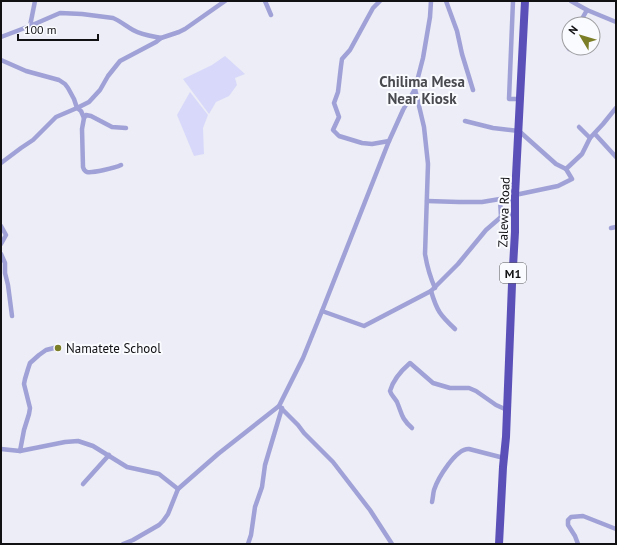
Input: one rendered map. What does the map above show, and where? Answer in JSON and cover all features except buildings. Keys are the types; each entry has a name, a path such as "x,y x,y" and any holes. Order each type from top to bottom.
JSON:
{"highway":[{"name":"Zalewa Road","path":"499,544 507,410 515,240 515,198 526,1"}],"street":[{"path":"30,26 35,1"},
{"path":"1,163 33,140 56,117 89,102 100,90 108,76 120,61 161,38 185,29 225,1"},
{"path":"265,1 271,15"},
{"path":"380,1 373,8 350,50 342,60 338,92 334,103 339,117 333,130 339,136 362,143 372,144 389,141"},
{"path":"248,544 255,507 262,487 265,465 281,407 322,311 389,141 403,110 415,89 423,58 430,17 431,1"},
{"path":"446,1 457,31 473,90"},
{"path":"513,1 509,99 521,99"},
{"path":"571,1 587,10 616,22"},
{"path":"584,16 587,10"},
{"path":"1,37 60,13 113,18 137,32 161,38"},
{"path":"1,60 26,71 59,80 65,84 74,99 77,108 81,111 84,118 82,129 84,169 86,171 90,172 121,166"},
{"path":"415,89 424,126 428,164 425,254 427,267 436,306 440,314 455,330"},
{"path":"566,170 582,154 590,138 612,115 616,108"},
{"path":"84,118 86,115 91,116 112,126 126,128"},
{"path":"427,201 482,202 515,198 558,186 572,179 566,170 556,164 519,131 494,128 465,121"},
{"path":"579,127 590,138"},
{"path":"594,134 616,158"},
{"path":"500,199 501,217"},
{"path":"322,311 364,326 433,290 462,260 486,230 501,217 515,213"},
{"path":"1,226 6,235 1,244"},
{"path":"1,254 5,263 3,273 10,293 12,316"},
{"path":"20,451 30,408 24,384 26,374 30,363 34,359 46,350 54,348"},
{"path":"412,428 403,418 390,391 402,371 410,363 433,383 450,388 469,388 507,410"},
{"path":"123,544 133,540 164,521 178,489 218,454 281,407"},
{"path":"281,407 333,462 370,510 392,544"},
{"path":"1,449 20,451 65,442 78,441 90,445 127,466 159,474 178,489"},
{"path":"432,502 434,489 444,470 464,449 469,448 504,458"},
{"path":"83,484 109,455"},
{"path":"578,544 568,525 568,520 571,517 583,516 616,529"}],"shaded area":[{"path":"225,56 245,74 235,78 237,85 229,96 216,102 209,114 183,79 212,65"},
{"path":"190,92 208,115 203,128 204,154 194,156 177,115"}],"place":[{"name":"Namatete School","path":"58,348"}],"district":[{"name":"Chilima Mesa Near Kiosk","path":"422,90"}]}
